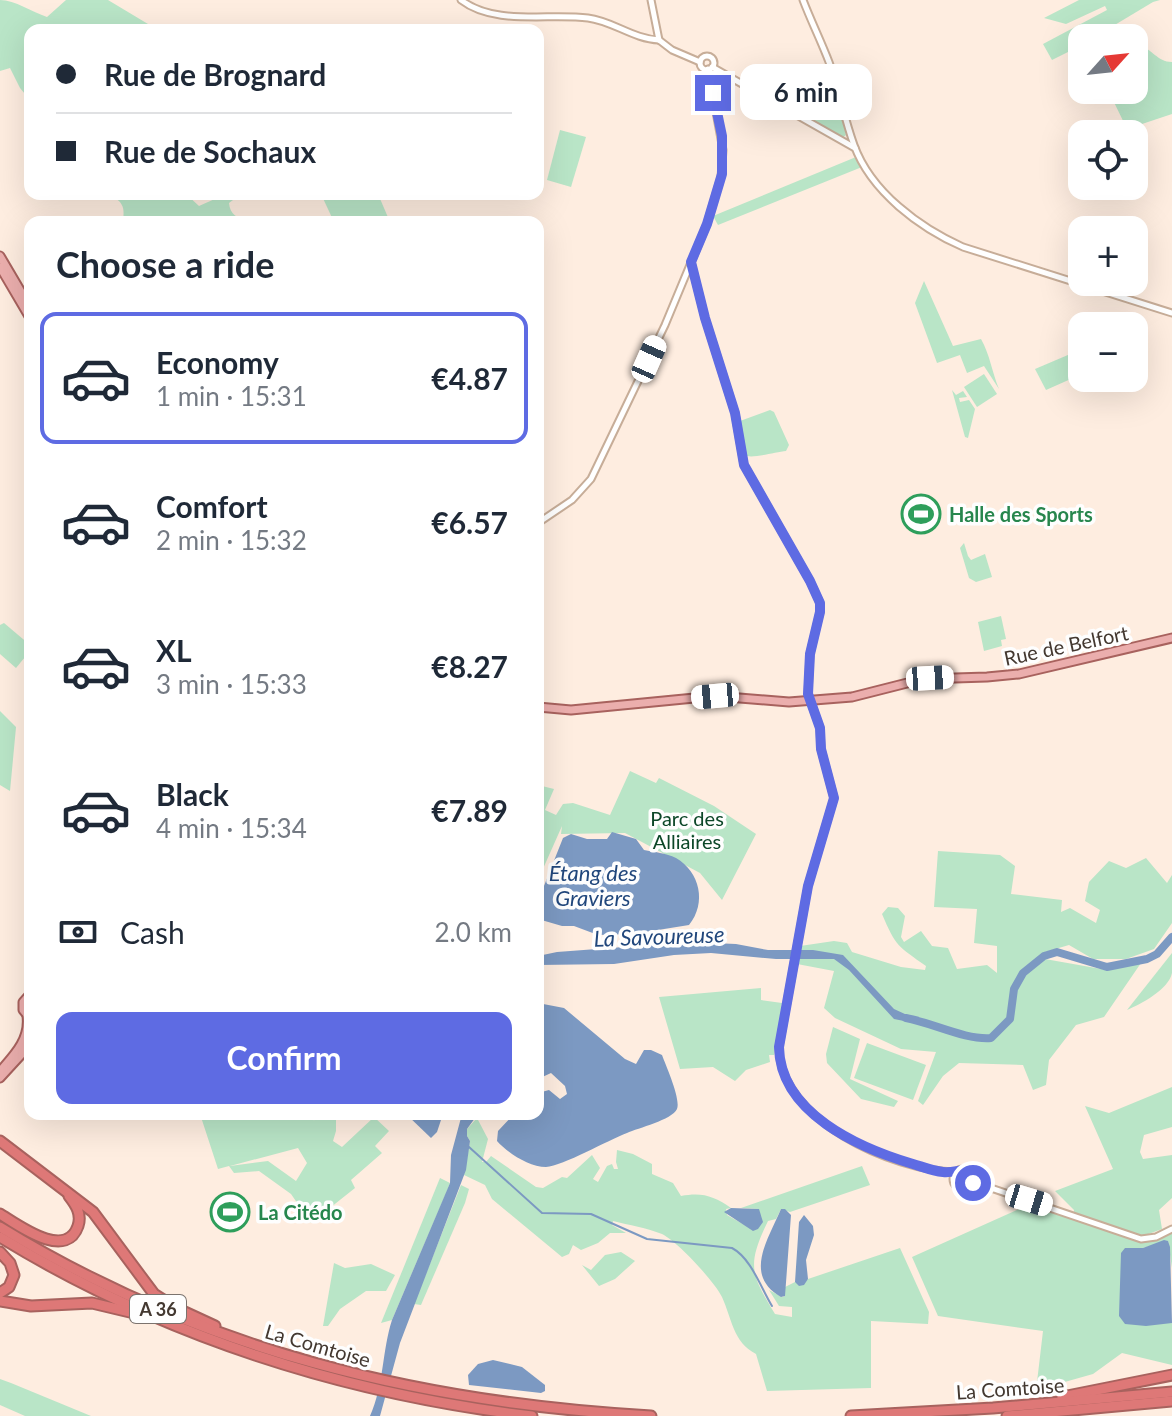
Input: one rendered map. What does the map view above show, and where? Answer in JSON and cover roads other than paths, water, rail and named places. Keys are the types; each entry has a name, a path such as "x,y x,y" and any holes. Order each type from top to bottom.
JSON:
{"highway":[{"path":"0,1143 70,1198 78,1209 80,1220 71,1236 53,1241 0,1214"},
{"path":"0,1143 93,1212 112,1234 143,1282 162,1300 227,1331 327,1368"},
{"name":"La Comtoise","path":"0,1227 73,1269 162,1311 255,1347 371,1384"},
{"name":"La Comtoise","path":"0,1237 97,1291 179,1327 286,1366 532,1416"},
{"path":"0,1252 10,1263 14,1275 9,1287 0,1293"},
{"path":"0,1301 31,1306 92,1303 179,1327"},
{"path":"994,1408 1172,1375"},
{"name":"La Comtoise","path":"394,1389 524,1406 651,1416"},
{"name":"La Comtoise","path":"851,1416 994,1408 1172,1392"},
{"name":"La Comtoise","path":"1007,1416 1172,1401"}],"main road":[{"path":"0,256 24,297"},
{"path":"0,267 24,308"},
{"name":"Rue de Belfort","path":"544,708 571,710 715,696 782,702 852,697 923,679 1019,674 1172,638"},
{"path":"0,1071 24,1036"},
{"path":"0,1078 24,1050"}],"street":[{"path":"461,0 487,13 598,20 637,36 659,40 672,50 700,62 703,68 710,68 855,148"},
{"path":"651,0 659,40"},
{"path":"803,0 829,63 855,148 898,206 943,238 997,259 1172,313"},
{"path":"544,519 565,506 591,479 637,385 714,203 723,163 722,136 710,68 713,63 711,57 705,56 700,62"},
{"path":"691,262 735,413 744,465 820,603 808,674 809,701 819,723 821,749 834,798 814,863 779,1047 780,1066 787,1084 816,1115 854,1143 886,1156 941,1172 967,1170 973,1179 985,1186 1141,1239 1156,1237 1172,1229"},
{"path":"941,1172 960,1189 985,1186"},
{"path":"953,1180 956,1172"},
{"path":"970,1187 973,1179"}],"water":[{"name":"Étang des Graviers","path":"612,832 636,839 644,850 676,858 691,871 699,898 695,916 689,925 633,934 598,935 574,926 544,921 544,886 563,838 571,834 587,839 607,839"},
{"name":"La Savoureuse","path":"690,942 736,944 768,950 813,950 843,955 894,1009 918,1020 914,1023 894,1019 849,970 834,959 776,959 711,953 614,964 544,965 544,955"},
{"path":"544,1004 564,1008 625,1059 636,1064 644,1050 662,1055 675,1090 677,1109 662,1120 554,1166 533,1165 497,1141 498,1131 508,1120 544,1120 544,1091 549,1090 560,1099 567,1094 565,1086 551,1073 544,1076"},
{"path":"412,1120 441,1120 431,1138"},
{"path":"460,1120 474,1120 467,1129 470,1141 466,1170 400,1343 380,1416 370,1416 378,1392 392,1320 450,1183 451,1155"},
{"path":"731,1208 759,1209 763,1222 753,1231 724,1212"},
{"path":"781,1209 791,1215 785,1296 781,1297 763,1278 761,1268 765,1245"},
{"path":"804,1215 813,1226 814,1235 806,1260 808,1279 799,1286 795,1282 799,1222"},
{"path":"1164,1240 1170,1247 1172,1323 1146,1326 1125,1324 1119,1316 1121,1253 1125,1248 1143,1248"},
{"path":"493,1360 522,1367 545,1385 545,1391 469,1385 468,1375 478,1364"}],"waterway":[{"name":"La Savoureuse","path":"906,1018 971,1036 991,1038 1010,1019 1014,989 1023,973 1044,956 1057,952 1107,967 1147,959 1157,954 1172,937"},
{"path":"469,1147 542,1213 591,1214 647,1239 732,1248 750,1266 772,1306"}],"place":[{"name":"Halle des Sports","path":"921,514"},
{"name":"La Citédo","path":"230,1212"}],"park label":[{"name":"Parc des Alliaires","path":"687,830"}]}
